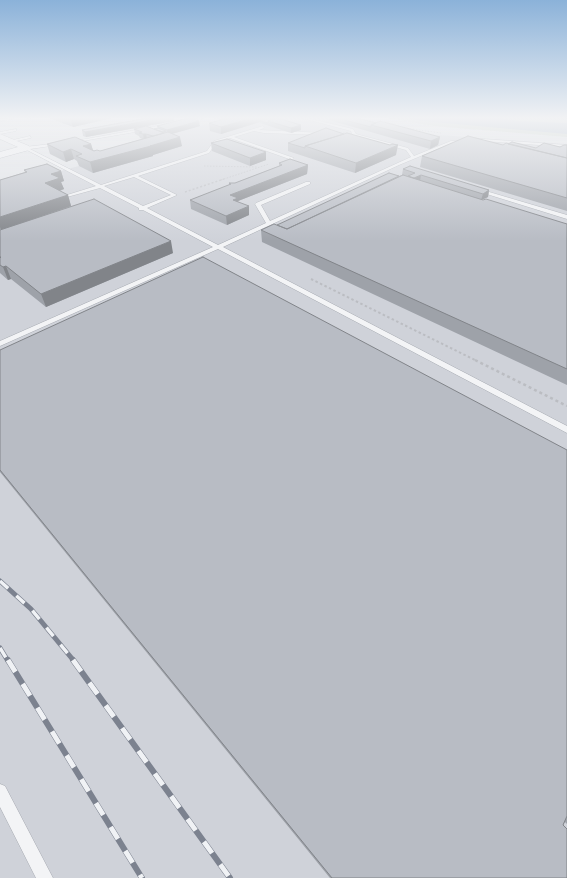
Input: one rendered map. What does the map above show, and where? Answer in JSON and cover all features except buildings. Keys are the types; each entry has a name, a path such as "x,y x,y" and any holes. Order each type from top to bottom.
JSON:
{"lane":[{"path":"47,159 567,430"},
{"path":"69,196 188,159"},
{"path":"0,344 218,247 408,159"},
{"path":"397,164 405,166"},
{"path":"135,176 175,196"},
{"path":"268,224 258,204 308,183"},
{"path":"471,187 567,217"},
{"path":"141,209 175,196"},
{"path":"0,791 45,878"}],"path":[{"path":"175,196 282,159"},
{"path":"197,166 260,167"},
{"path":"311,279 567,406"}],"shaded area":[{"path":"110,159 567,159 567,878 0,878 0,192 50,174 100,160 103,161"}],"railway":[{"path":"0,581 31,609 74,661"},
{"path":"0,648 8,661"},
{"path":"8,660 142,878"},
{"path":"73,660 230,878"}]}
